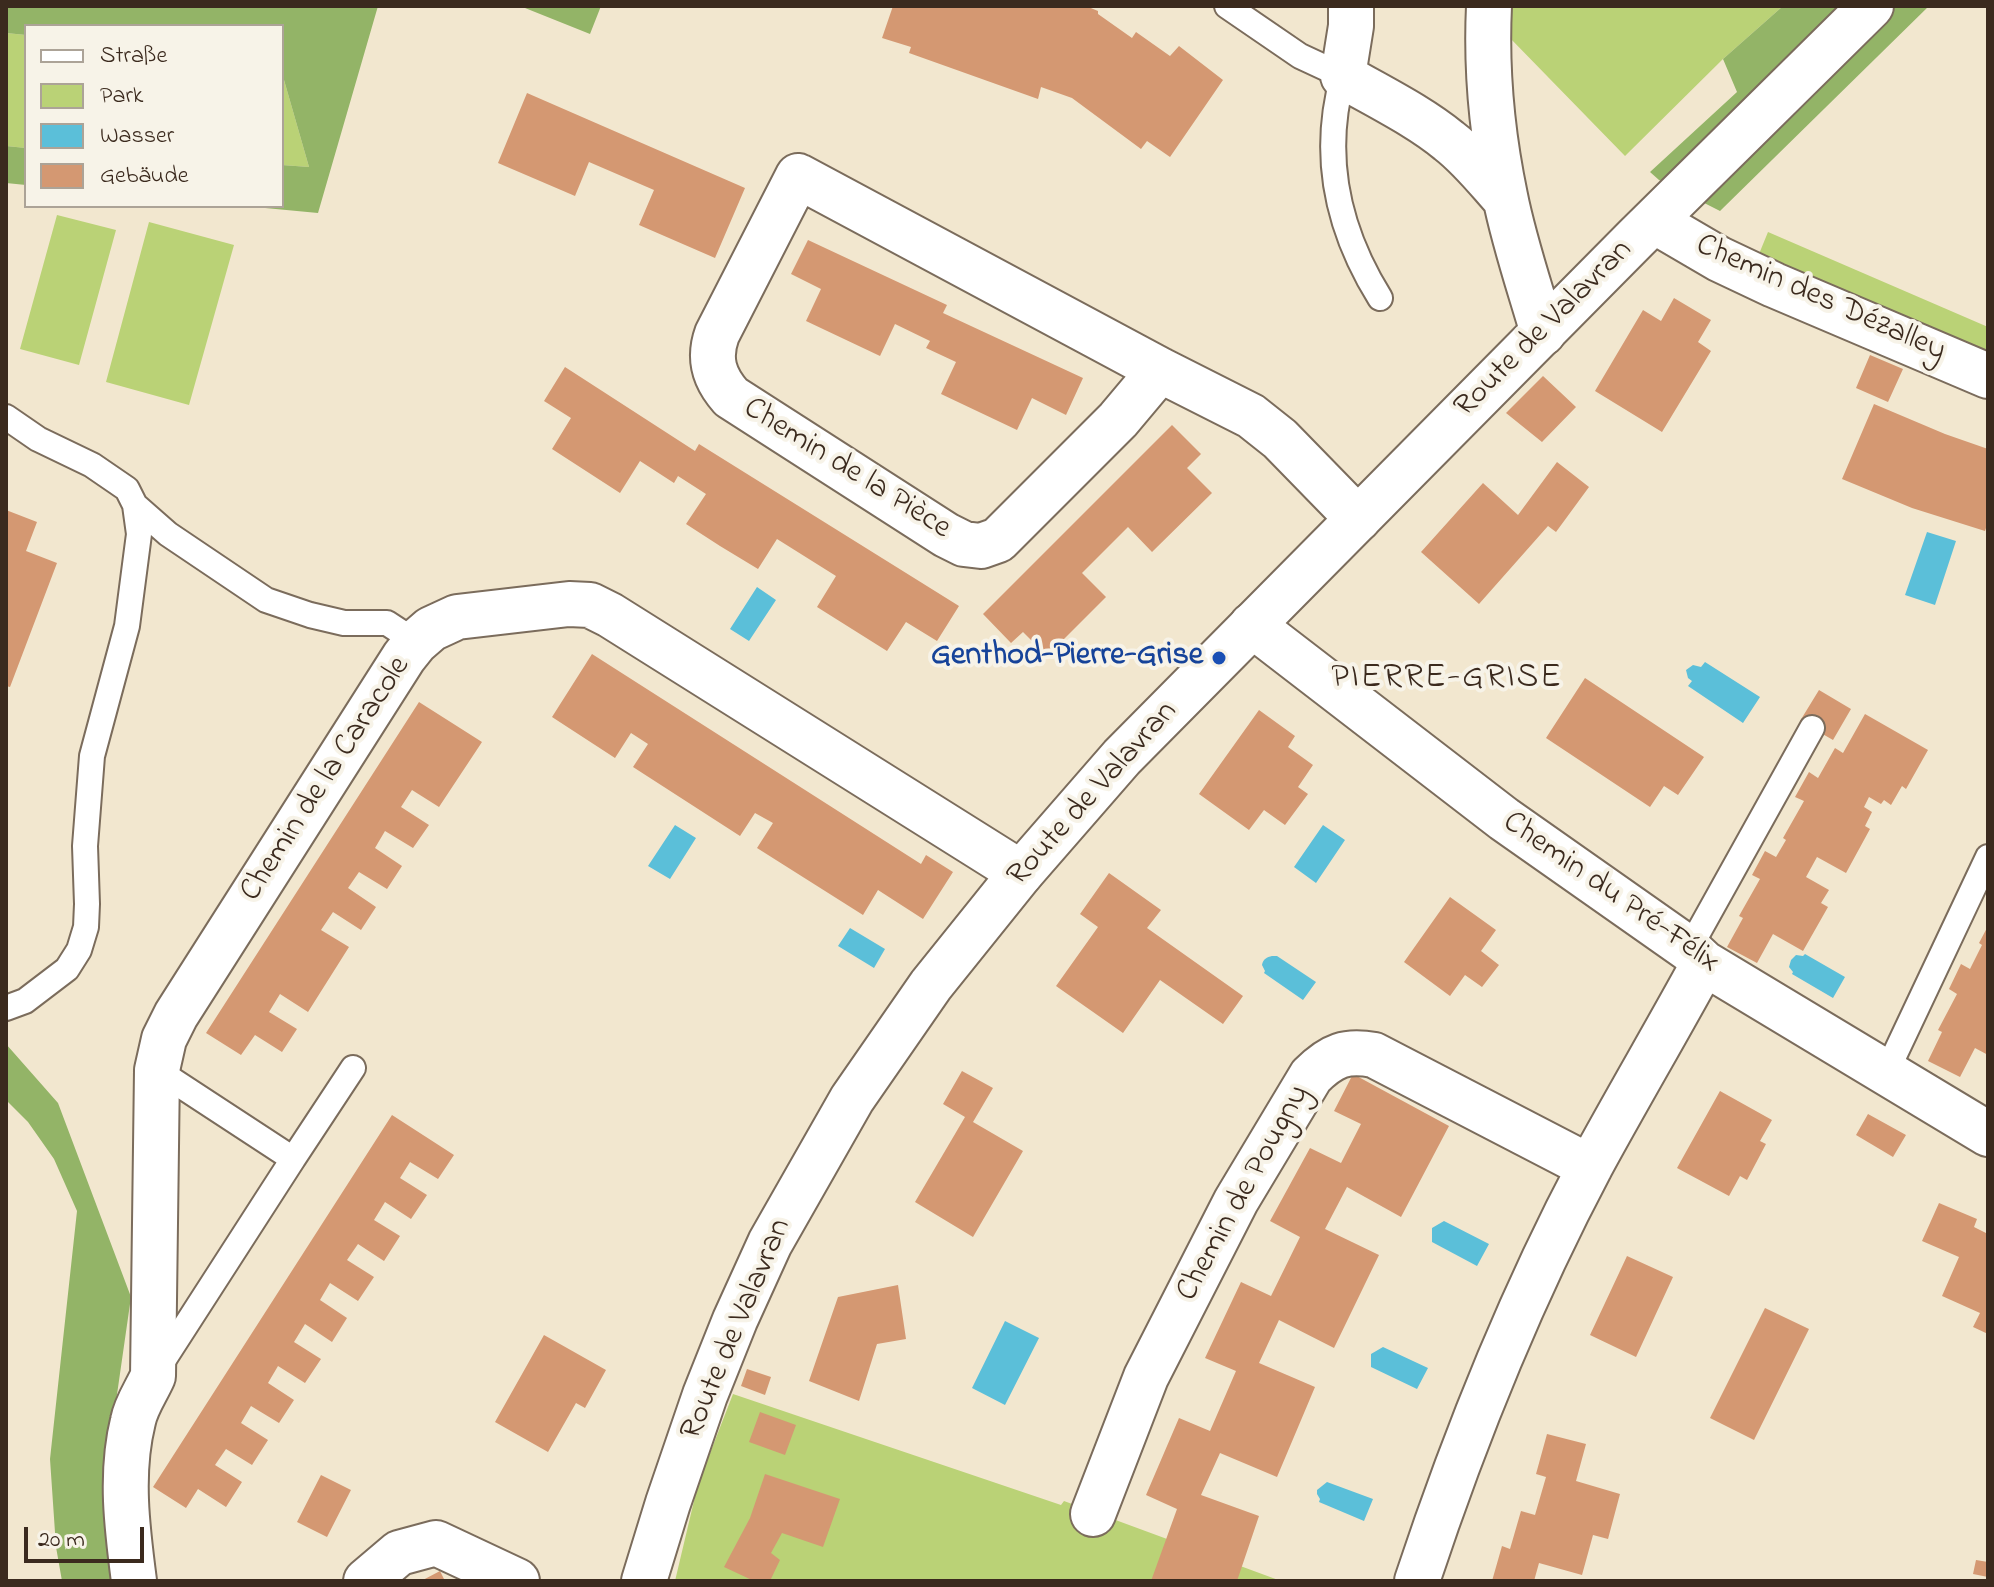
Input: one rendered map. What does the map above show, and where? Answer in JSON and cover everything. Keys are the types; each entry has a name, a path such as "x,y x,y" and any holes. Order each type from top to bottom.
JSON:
{"street":[{"path":"1351,6 1343,76 1449,140 1470,158 1505,199"},
{"path":"1489,6 1491,96 1505,199 1543,333"},
{"name":"Route de Valavran","path":"644,1581 705,1395 770,1243 852,1099 931,985 1021,873 1122,757 1871,6"},
{"name":"Chemin de la Pièce","path":"1160,370 1118,420 998,540 981,546 964,544 946,535 731,397 716,374 712,348 798,176 1251,416 1280,439 1358,519"},
{"name":"Chemin des Dézalley","path":"1654,221 1719,259 1774,285 1988,376"},
{"name":"Chemin de la Caracole","path":"134,1581 126,1523 126,1465 133,1418 153,1376 157,1070 164,1039 176,1015 404,657 431,629 457,617 569,604 590,605 624,623 1021,873"},
{"name":"Chemin du Pré-Félix","path":"1252,625 1504,819 1697,956 1988,1134"},
{"path":"1417,1581 1496,1369 1540,1270 1697,956"},
{"name":"Chemin de Pougny","path":"1093,1514 1146,1377 1236,1201 1311,1076 1333,1057 1359,1052 1374,1055 1590,1167"},
{"path":"366,1581 399,1553 436,1543 517,1581"}],"lane":[{"path":"1227,6 1300,56 1343,76 1335,111 1336,185 1351,243 1380,298"},
{"path":"6,417 38,439 92,465 127,489 135,505 139,534 127,626 92,756 85,846 86,927 79,950 67,969 25,1001 6,1008"},
{"path":"6,440 38,439"},
{"path":"135,505 168,534 266,600 344,623 387,623 416,642"},
{"path":"1697,956 1812,728"},
{"path":"1886,1073 1988,857"},
{"path":"153,1376 353,1068"},
{"path":"157,1070 293,1159"}],"green space":[{"path":"6,6 378,6 318,213 265,208 284,208 284,165 309,167 284,80 284,24 24,24 24,35 6,33"},
{"path":"520,6 601,6 590,34"},
{"path":"1512,6 1783,6 1723,59 1625,156 1509,37"},
{"path":"1783,6 1929,6 1720,211 1659,180 1650,172 1737,92 1723,59"},
{"path":"6,33 24,35 24,148 6,146"},
{"path":"284,80 309,167 284,165"},
{"path":"6,146 24,148 24,185 6,183"},
{"path":"57,215 116,230 79,365 20,349"},
{"path":"149,222 234,245 189,405 106,382"},
{"path":"1768,232 1988,327 1988,353 1759,254"},
{"path":"6,1044 58,1103 131,1297 107,1464 117,1581 62,1581 56,1547 50,1459 77,1211 54,1159 28,1122 6,1100"},
{"path":"733,1394 1061,1505 1064,1501 1281,1581 675,1581 698,1484"}],"water":[{"path":"1927,532 1956,541 1935,605 1905,595"},
{"path":"757,587 776,600 749,641 730,629"},
{"path":"1705,662 1760,697 1743,723 1688,686 1692,681 1686,670 1693,665 1701,667"},
{"path":"675,825 696,838 670,879 648,866"},
{"path":"1323,825 1345,840 1316,883 1294,867"},
{"path":"850,928 885,949 874,968 838,946"},
{"path":"1805,954 1845,977 1833,998 1792,974 1789,967 1791,960 1796,955"},
{"path":"1277,956 1316,982 1303,1000 1264,973 1263,961"},
{"path":"1444,1221 1489,1244 1477,1266 1432,1242 1432,1228"},
{"path":"1005,1321 1039,1338 1005,1405 972,1388"},
{"path":"1383,1347 1428,1368 1417,1389 1371,1367 1371,1354"},
{"path":"1327,1482 1373,1499 1364,1521 1319,1502 1317,1490"}],"building":[{"path":"893,6 1086,6 1098,11 1132,38 1136,32 1170,56 1179,46 1223,80 1170,157 1147,141 1141,149 1072,98 1041,87 1038,99 909,53 911,47 882,38"},
{"path":"527,93 745,188 715,258 639,225 654,190 589,162 575,196 498,163"},
{"path":"808,240 947,305 943,313 1083,378 1066,415 1032,398 1017,430 941,394 956,362 926,348 930,341 895,324 880,356 806,321 821,289 791,274"},
{"path":"1674,298 1711,320 1698,342 1711,351 1662,432 1595,391 1643,310 1661,321"},
{"path":"1870,355 1903,369 1888,402 1856,388"},
{"path":"565,367 695,451 699,444 959,606 937,641 906,622 887,651 817,607 836,576 777,539 758,569 720,546 686,524 706,494 678,476 674,483 640,461 620,493 552,449 571,418 544,401"},
{"path":"1543,376 1576,407 1542,442 1506,413"},
{"path":"1874,404 1988,449 1988,522 1985,531 1912,508 1842,479"},
{"path":"1172,425 1201,454 1187,468 1212,493 1152,552 1128,527 1082,573 1106,597 1047,656 1023,632 1011,643 983,614"},
{"path":"1557,462 1589,487 1556,532 1548,526 1479,604 1421,552 1483,483 1518,515"},
{"path":"6,510 37,522 26,551 57,563 10,687 6,686"},
{"path":"592,654 921,864 926,855 953,872 923,919 878,890 863,915 757,848 773,823 755,813 740,836 633,767 648,744 631,733 615,758 552,717"},
{"path":"1585,678 1704,757 1678,795 1664,786 1650,807 1546,738"},
{"path":"1819,690 1851,709 1833,740 1800,721"},
{"path":"419,702 482,742 439,807 412,790 401,807 429,825 413,848 385,831 375,848 402,866 387,889 359,872 348,888 376,907 361,930 333,912 321,930 349,947 308,1012 280,994 269,1012 297,1029 282,1052 255,1035 241,1055 206,1033"},
{"path":"1259,710 1295,736 1288,747 1313,765 1298,787 1308,794 1285,825 1264,810 1249,830 1199,794"},
{"path":"1865,714 1928,750 1906,789 1902,786 1891,805 1884,800 1881,804 1869,797 1864,807 1872,812 1865,826 1870,829 1846,873 1817,857 1806,877 1829,890 1821,903 1828,907 1803,951 1773,934 1757,963 1727,947 1743,918 1739,916 1760,879 1752,875 1765,851 1776,857 1786,840 1783,838 1804,801 1795,797 1809,772 1818,778 1835,748 1843,753"},
{"path":"1109,873 1161,910 1147,928 1243,996 1223,1024 1160,980 1123,1033 1056,986 1098,927 1080,914"},
{"path":"1450,897 1496,930 1481,951 1499,965 1482,987 1465,975 1450,996 1404,962"},
{"path":"1988,926 1988,1055 1975,1048 1960,1077 1928,1061 1942,1032 1938,1030 1957,994 1949,989 1961,964 1970,969"},
{"path":"962,1071 993,1088 973,1122 1023,1151 973,1237 915,1202 965,1117 943,1104"},
{"path":"1353,1074 1449,1126 1401,1217 1347,1187 1325,1229 1379,1255 1334,1348 1279,1320 1259,1363 1315,1387 1277,1477 1220,1453 1201,1495 1259,1516 1237,1581 1151,1581 1177,1509 1146,1495 1179,1418 1210,1431 1236,1371 1205,1358 1241,1282 1271,1296 1300,1237 1270,1221 1310,1148 1341,1163 1361,1124 1334,1111"},
{"path":"1720,1091 1772,1120 1760,1141 1766,1144 1747,1180 1740,1176 1729,1196 1677,1168"},
{"path":"1868,1114 1906,1135 1893,1157 1856,1135"},
{"path":"392,1115 454,1155 438,1179 410,1162 400,1178 427,1195 411,1219 385,1202 374,1220 400,1236 384,1261 358,1244 347,1260 374,1277 358,1301 330,1283 320,1300 347,1318 332,1342 305,1324 294,1342 321,1359 305,1383 278,1366 268,1383 294,1400 279,1423 251,1406 241,1423 268,1440 252,1465 226,1449 215,1465 242,1482 226,1507 198,1489 186,1508 153,1487"},
{"path":"1939,1203 1977,1219 1974,1227 1988,1234 1988,1334 1973,1327 1980,1313 1942,1296 1959,1257 1922,1241"},
{"path":"1627,1256 1673,1277 1636,1357 1590,1335"},
{"path":"898,1285 906,1339 877,1344 859,1401 809,1381 838,1297"},
{"path":"1765,1308 1809,1329 1754,1440 1710,1418"},
{"path":"544,1335 606,1370 585,1408 576,1403 548,1452 495,1422"},
{"path":"747,1369 771,1377 765,1395 741,1386"},
{"path":"760,1412 796,1425 785,1455 749,1442"},
{"path":"1547,1434 1586,1444 1576,1481 1620,1494 1608,1539 1593,1535 1582,1575 1539,1563 1534,1581 1492,1581 1502,1546 1510,1549 1521,1511 1535,1515 1546,1477 1536,1474"},
{"path":"765,1474 840,1499 823,1547 782,1533 771,1553 780,1560 770,1581 754,1581 724,1567 750,1518"},
{"path":"321,1475 351,1490 327,1537 297,1522"},
{"path":"1976,1560 1988,1562 1988,1577 1973,1574"},
{"path":"440,1571 445,1581 421,1581"}],"place":[{"name":"Genthod-Pierre-Grise","path":"1219,658"}],"district":[{"name":"PIERRE-GRISE","path":"1447,680"}]}
